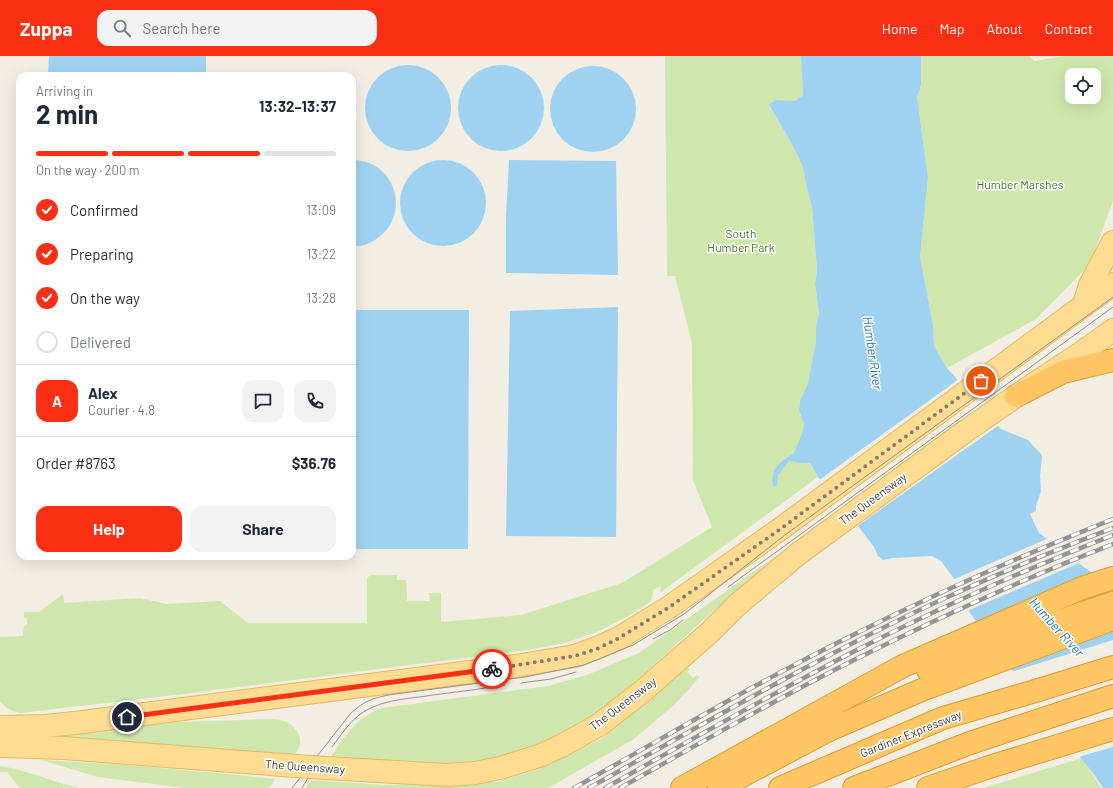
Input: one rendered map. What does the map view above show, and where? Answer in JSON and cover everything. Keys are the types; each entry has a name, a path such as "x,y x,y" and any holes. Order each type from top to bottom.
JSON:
{"highway":[{"path":"1016,396 1063,372 1113,360"},
{"path":"719,788 829,730 914,677 1082,588 1113,578"},
{"path":"914,677 1113,602"},
{"path":"682,788 844,700 914,677 1113,619"},
{"name":"Gardiner Expressway","path":"780,788 943,718 1113,667"},
{"path":"854,788 970,743 1113,696"},
{"path":"928,788 977,771 1113,729"},
{"path":"948,788 958,784 977,771"}],"main road":[{"path":"1084,304 1090,285 1113,242"},
{"path":"0,726 46,726 126,717 516,666 575,656 599,648 619,638 668,608 779,530 1113,284"},
{"name":"The Queensway","path":"0,746 64,748 282,765 448,775 475,773 500,768 540,756 599,725 644,690 709,633 736,606 798,554 963,433 1113,330"}],"green space":[{"name":"South Humber Park","path":"665,56 801,56 803,95 795,101 776,100 769,106 793,146 803,167 812,207 817,270 815,284 819,313 816,327 816,341 808,383 800,401 799,410 804,424 803,431 810,463 818,477 661,592 661,586 653,590 650,602 630,615 597,632 565,643 528,650 192,693 21,713 4,706 0,701 0,637 23,636 24,625 27,624 27,618 24,617 24,612 39,612 63,594 64,603 140,598 166,604 220,601 248,623 367,623 367,579 371,575 397,575 397,580 406,580 407,601 430,601 429,593 441,593 441,622 521,615 622,583 712,527 693,480 692,343 675,276 667,276"},
{"name":"Humber Marshes","path":"921,56 1029,56 1035,61 1064,56 1113,56 1113,201 1090,264 1036,319 947,368 934,346 933,325 920,257 928,178 917,97 921,85"},
{"path":"780,553 714,610 616,700 575,730 542,746 491,762 454,766 330,758 346,735 358,722 382,708 548,686 587,675 639,653"},
{"path":"685,665 690,669 687,672 693,678 697,675 700,677 675,704 634,739 548,788 306,788 311,780 384,785 496,782 542,768 601,739 655,694"},
{"path":"271,719 287,722 298,733 300,742 294,755 12,738 125,724"},
{"path":"1082,758 1101,788 983,788"},
{"path":"41,760 116,764 275,779 269,788 185,788 98,777"},
{"path":"0,766 20,770 79,788 20,788 7,772 0,772"}],"water":[{"path":"49,56 206,56 206,72 48,72"},
{"name":"Humber River","path":"801,56 921,56 921,85 917,97 928,178 920,257 933,325 934,346 947,368 1001,429 1028,440 1041,454 1041,491 1036,506 1036,511 1030,514 1039,533 1113,590 1113,788 1103,788 996,649 970,613 955,580 941,561 932,556 883,560 878,556 874,547 846,510 818,477 810,463 789,461 778,475 777,485 773,487 772,481 774,470 781,462 794,453 803,431 804,424 799,410 800,401 808,383 816,341 816,327 819,313 815,284 817,270 812,207 803,167 793,146 769,105 776,100 795,101 803,95"},
{"path":"408,65 424,68 432,72 444,84 448,92 451,108 448,124 444,132 432,144 424,148 408,151 392,148 384,144 372,132 368,124 365,108 368,92 372,84 384,72 392,68"},
{"path":"501,65 517,68 525,72 537,84 541,92 544,108 541,124 537,132 525,144 517,148 501,151 485,148 477,144 465,132 461,124 458,108 461,92 465,84 477,72 485,68"},
{"path":"593,66 609,69 617,73 629,85 633,93 636,109 633,125 629,133 617,145 609,149 593,152 577,149 569,145 557,133 553,125 550,109 553,93 557,85 569,73 577,69"},
{"path":"443,160 459,163 467,167 479,179 483,187 486,203 483,219 479,227 467,239 459,243 443,246 427,243 419,239 407,227 403,219 400,203 403,187 407,179 419,167 427,163"},
{"path":"509,160 616,161 618,275 506,273 506,217"},
{"path":"356,161 367,162 380,169 389,179 394,191 396,204 394,218 387,230 375,240 356,246"},
{"path":"618,307 616,537 506,536 510,311"},
{"path":"356,310 469,310 468,549 356,549"}],"pier":[{"path":"959,379 999,425 856,527 818,481"},
{"path":"1049,538 1081,562 967,611 952,580"},
{"path":"1113,640 1113,747 1078,757 1011,672"}],"tram line":[{"path":"292,788 351,713 372,699 388,695 525,677 584,665 633,645 684,614 785,535 1113,297"},
{"path":"728,587 1113,307"},
{"path":"653,639 670,630 683,620"},
{"path":"521,683 551,679 576,672"},
{"path":"332,747 346,728 358,716 370,708 387,702 505,685"},
{"path":"302,788 308,778"}],"railway":[{"path":"574,788 744,692 847,638 979,576 1113,519"},
{"path":"589,788 807,667 896,621 1005,572 1113,528"},
{"path":"605,788 758,702 915,621 1046,562 1113,535"},
{"path":"620,788 765,707 854,660 982,599 1113,544"}],"way so far":[{"path":"492,669 575,656 599,648 619,638 668,608 779,530 981,381"}],"route":[{"path":"127,717 492,669"}]}
